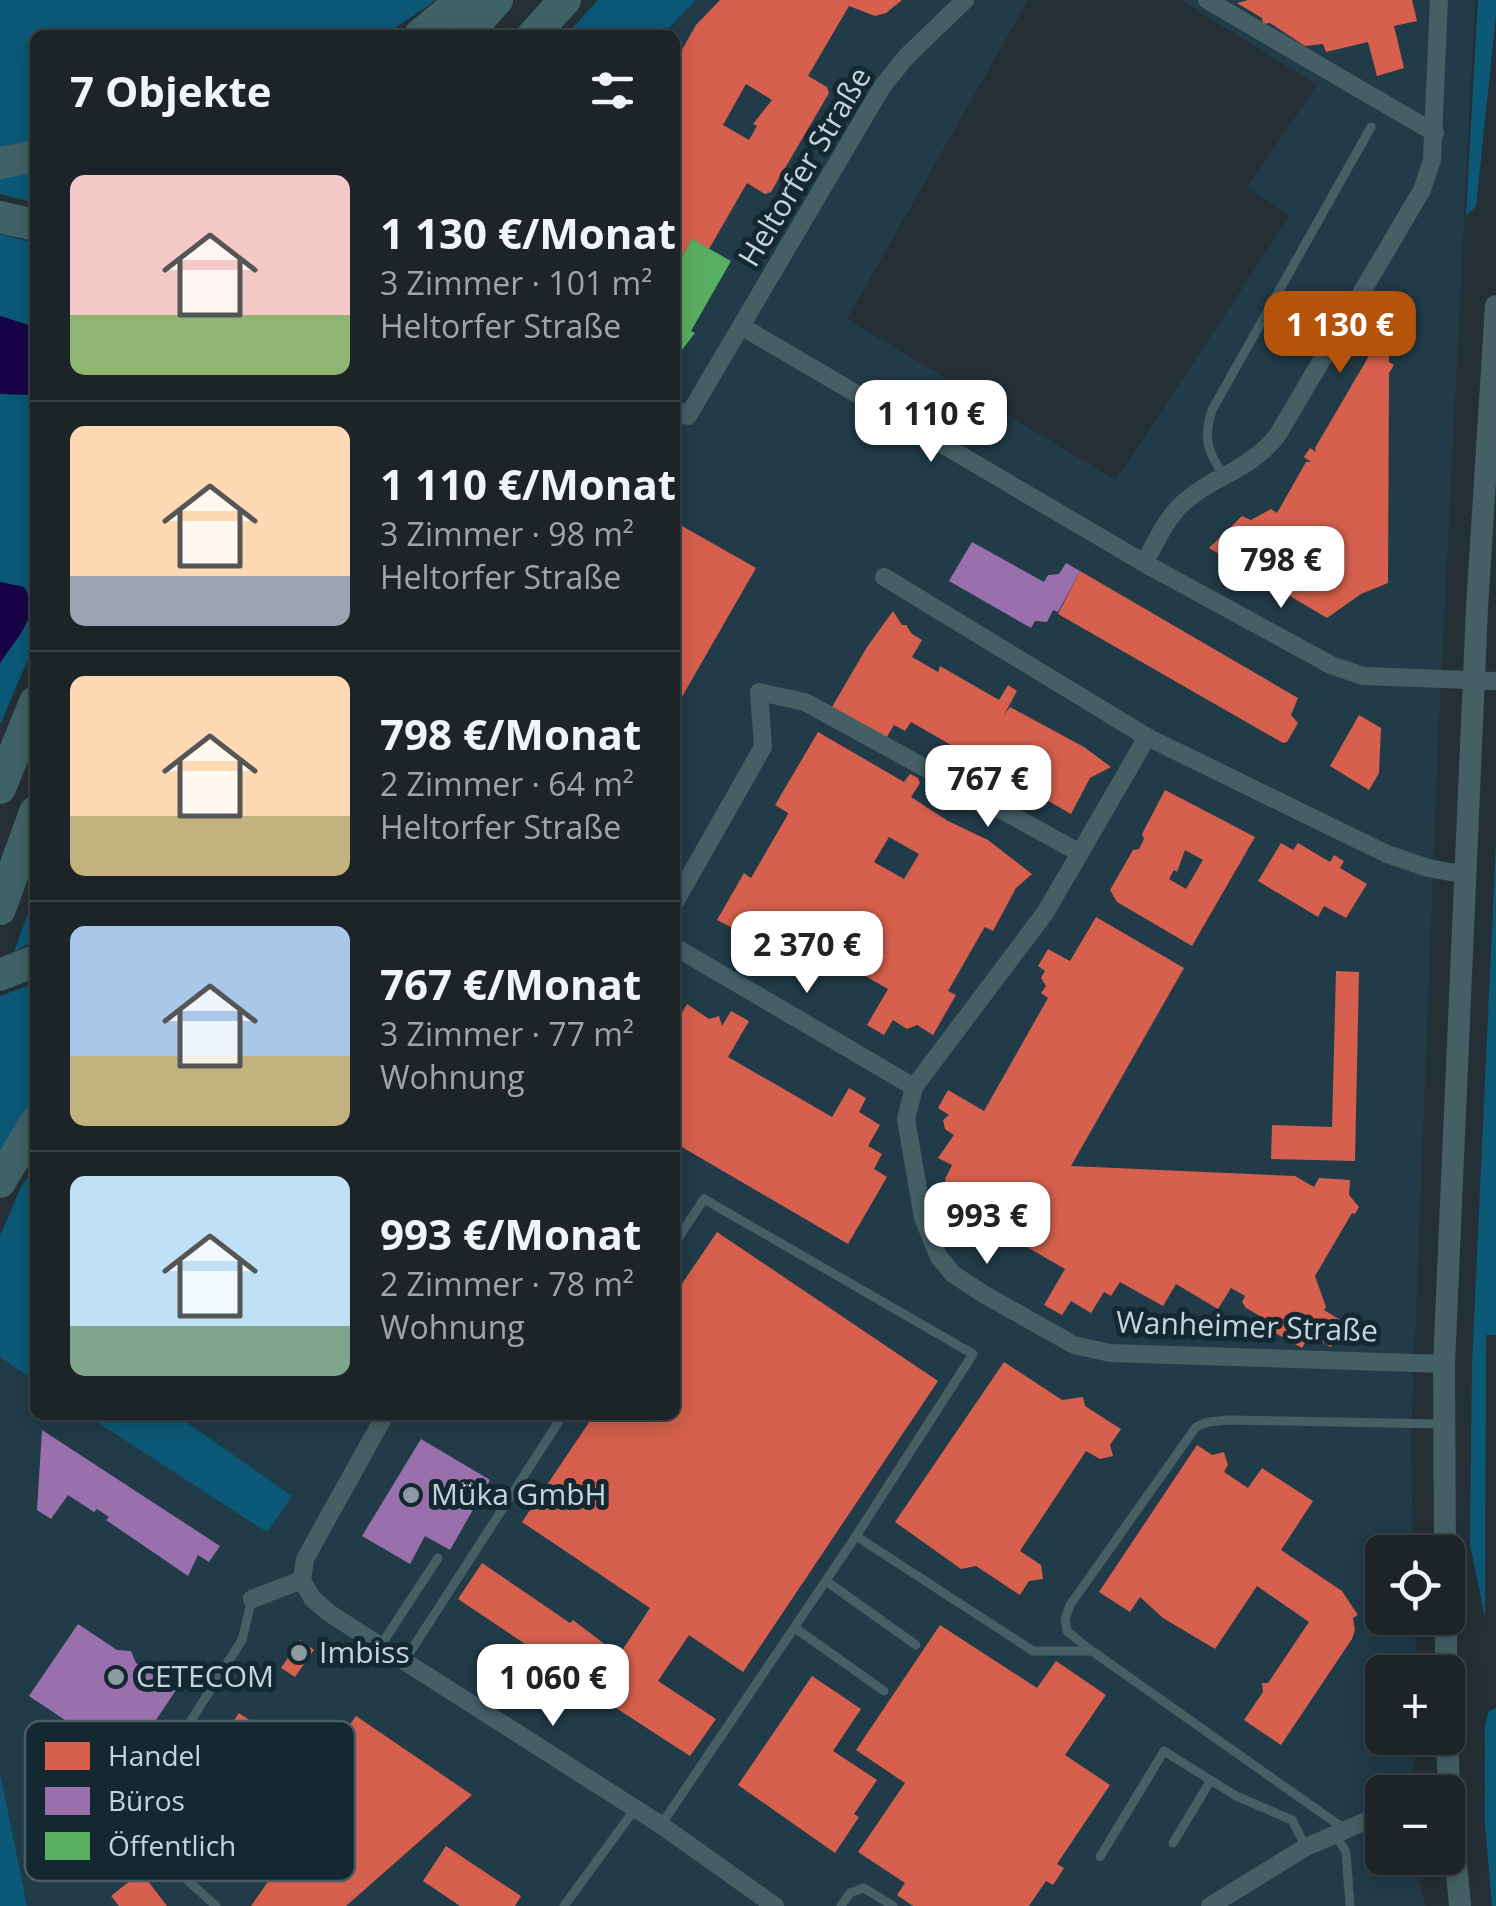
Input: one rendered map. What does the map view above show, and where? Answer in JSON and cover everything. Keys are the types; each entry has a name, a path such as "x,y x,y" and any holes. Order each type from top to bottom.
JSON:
{"highway":[{"path":"426,30 462,0"},
{"path":"470,30 497,0"},
{"path":"538,30 565,0"},
{"path":"0,163 30,157"},
{"path":"0,217 30,224"},
{"path":"0,788 30,714"},
{"path":"0,909 30,826"},
{"path":"0,975 30,964"},
{"path":"0,1182 30,1131"}],"street":[{"name":"Heltorfer Straße","path":"680,412 688,416 882,87 906,57 966,0"},
{"path":"1207,0 1381,110 1434,132"},
{"path":"1144,563 1184,501 1254,461 1277,436 1422,190 1432,160 1439,0"},
{"path":"1445,1535 1444,1364 1466,874 1485,680 1496,306"},
{"path":"741,326 1144,563 1342,669 1363,676 1485,680"},
{"path":"884,577 1147,737 1386,854 1428,868 1466,874"},
{"path":"680,893 762,747 759,692 805,702 1080,853"},
{"path":"680,949 914,1087 1046,912 1147,737"},
{"name":"Wanheimer Straße","path":"914,1087 906,1119 922,1218 939,1257 953,1274 985,1295 1074,1344 1110,1352 1444,1364"},
{"path":"382,1420 305,1559 302,1580 312,1598 403,1662 661,1825 775,1906"},
{"path":"252,1598 302,1580"},
{"path":"1210,1906 1306,1847 1365,1822"},
{"path":"1448,1875 1460,1900"},
{"path":"1456,1875 1460,1900"}],"lane":[{"path":"1226,477 1206,445 1212,410 1371,127"},
{"path":"661,1825 974,1354 704,1198 680,1235"},
{"path":"403,1662 560,1420"},
{"path":"1350,1906 1346,1852 1340,1832 1092,1651 1067,1631 1065,1619 1070,1605 1196,1428 1228,1420 1442,1424"},
{"path":"856,1536 1033,1651 1092,1651"},
{"path":"380,1647 438,1558"},
{"path":"826,1581 916,1645"},
{"path":"190,1721 242,1640 252,1598"},
{"path":"795,1628 884,1691"},
{"path":"1100,1857 1164,1751 1236,1796 1292,1820 1306,1847"},
{"path":"1173,1843 1211,1780"},
{"path":"564,1906 635,1809"},
{"path":"188,1881 216,1906"},
{"path":"841,1906 850,1893 864,1888 894,1906"}],"shaded area":[{"path":"0,0 436,0 392,30 30,30 30,142 0,148"},
{"path":"598,0 696,0 667,30 571,30"},
{"path":"696,0 1028,0 847,319 1116,480 1290,216 1247,188 1317,85 1180,0 1475,0 1439,720 1411,1440 1413,1535 1365,1535 1365,1635 1415,1635 1416,1655 1365,1655 1365,1755 1414,1755 1412,1775 1365,1775 1365,1875 1417,1875 1425,1906 27,1906 0,1772 0,1336 30,1261 30,1420 680,1420 680,30 667,30"},
{"path":"1478,0 1496,0 1496,15 1476,206 1466,216"},
{"path":"30,166 30,202 0,194 0,172"},
{"path":"0,234 30,242 30,325 0,316"},
{"path":"0,316 30,325 30,395 0,394"},
{"path":"0,394 30,395 30,612 24,587 0,582"},
{"path":"0,582 24,587 30,607 25,626 0,663"},
{"path":"30,618 30,654 0,725 0,663"},
{"path":"1496,842 1496,1335 1486,1335 1485,1617 1470,1545 1472,1365"},
{"path":"30,907 30,943 14,952"},
{"path":"30,985 30,1110 0,1160 0,996"},
{"path":"30,1174 30,1378 0,1357 0,1236"},
{"path":"94,1420 183,1420 292,1496 267,1532"},
{"path":"1496,1708 1496,1906 1492,1906 1485,1824 1485,1726 1489,1711"},
{"path":"0,1772 27,1906 0,1906"}],"building: Handel":[{"path":"720,0 902,0 886,13 875,16 849,6 808,76 827,87 829,93 771,192 765,194 747,183 709,249 692,239 680,259 680,53 696,25","holes":["746,84 772,100 753,124 757,126 749,140 723,125"]},
{"path":"1412,0 1417,21 1394,26 1404,68 1377,76 1368,42 1326,52 1323,44 1305,46 1270,23 1263,24 1262,18 1237,3"},
{"path":"1390,320 1389,362 1394,365 1389,373 1388,583 1361,594 1327,618 1209,548 1242,516 1251,520 1271,509 1277,513 1306,462 1311,462 1304,457 1310,448 1316,452"},
{"path":"680,525 756,568 680,700"},
{"path":"1080,571 1298,698 1291,715 1298,723 1287,742 1058,614"},
{"path":"893,611 902,625 922,640 912,657 938,672 940,666 999,700 1008,685 1017,691 1004,715 1010,707 1084,747 1111,767 1090,778 1071,814 911,722 905,731 894,725 886,738 832,707"},
{"path":"1359,715 1381,728 1379,773 1369,790 1330,766"},
{"path":"818,732 904,782 910,774 918,778 920,783 911,797 988,840 1032,874 1016,888 993,931 985,927 983,930 948,991 956,995 933,1035 917,1025 907,1029 893,1020 884,1035 867,1025 888,989 783,929 762,965 745,955 754,939 717,920 744,873 751,878 787,816 775,805","holes":["889,837 919,854 904,879 874,862"]},
{"path":"1165,790 1255,837 1192,946 1117,902 1110,890 1133,850 1139,849 1142,834","holes":["1185,850 1203,860 1186,889 1169,879 1174,870 1177,872"]},
{"path":"1281,843 1293,850 1298,843 1330,862 1334,855 1344,861 1340,868 1367,884 1346,918 1324,906 1318,917 1258,881"},
{"path":"1096,917 1184,968 1071,1166 1295,1176 1314,1187 1319,1178 1350,1180 1349,1195 1359,1207 1315,1276 1324,1310 1345,1323 1331,1347 1310,1334 1302,1348 1263,1326 1267,1320 1246,1308 1242,1302 1245,1296 1231,1288 1218,1309 1176,1284 1163,1306 1120,1282 1111,1296 1104,1292 1091,1313 1071,1301 1062,1315 1044,1305 1065,1269 982,1221 970,1243 945,1229 954,1212 945,1179 952,1165 938,1158 954,1135 945,1129 943,1120 949,1115 938,1108 948,1090 984,1111 1048,998 1041,993 1046,986 1041,978 1045,971 1038,966 1048,949 1070,961"},
{"path":"1336,971 1359,972 1355,1161 1271,1159 1272,1125 1332,1127"},
{"path":"687,1004 709,1019 719,1016 722,1026 731,1011 749,1021 728,1057 832,1117 849,1088 866,1098 859,1112 880,1125 868,1146 882,1154 874,1169 887,1177 848,1244 680,1146 680,1016"},
{"path":"717,1232 938,1381 743,1672 689,1635 658,1681 716,1719 690,1756 458,1599 482,1563 570,1623 573,1620 619,1655 650,1608 522,1522 591,1420 680,1420 680,1287"},
{"path":"1004,1362 1062,1400 1083,1397 1085,1406 1121,1429 1110,1445 1113,1456 1100,1459 1086,1451 1020,1551 1041,1565 1043,1579 1029,1581 1020,1595 976,1566 961,1569 895,1522"},
{"path":"1197,1445 1212,1455 1224,1452 1228,1465 1224,1472 1248,1488 1262,1468 1313,1501 1281,1550 1342,1591 1358,1615 1353,1618 1352,1639 1281,1745 1244,1720 1263,1692 1262,1683 1268,1683 1309,1622 1257,1586 1215,1649 1163,1618 1140,1597 1130,1612 1099,1592"},
{"path":"940,1625 1037,1688 1056,1661 1106,1695 1065,1755 1110,1785 1057,1864 1064,1868 1053,1885 1046,1881 1029,1906 913,1906 897,1895 905,1883 858,1852 905,1783 856,1750"},
{"path":"300,1640 314,1650 295,1677 281,1668"},
{"path":"812,1676 861,1709 833,1751 877,1780 835,1853 738,1785"},
{"path":"239,1713 251,1721 234,1721"},
{"path":"356,1716 472,1795 346,1906 251,1906 268,1881 355,1881 352,1721"},
{"path":"446,1846 521,1896 515,1906 460,1906 423,1881"},
{"path":"130,1881 148,1881 167,1906 119,1906 111,1896"}],"building: Büros":[{"path":"972,542 1044,582 1048,575 1059,574 1066,563 1080,571 1058,612 1053,610 1047,622 1035,621 1031,628 949,581"},
{"path":"42,1430 220,1546 209,1562 198,1555 188,1576 106,1520 109,1517 68,1495 51,1519 37,1510"},
{"path":"421,1439 490,1480 450,1550 425,1536 410,1564 362,1536"},
{"path":"78,1624 117,1650 131,1651 136,1663 176,1690 155,1721 66,1721 29,1696"}],"building: Öffentlich":[{"path":"692,239 731,261 691,331 695,333 680,352 680,259"}],"place":[{"name":"Müka GmbH","path":"411,1495"},
{"name":"Imbiss","path":"299,1653"},
{"name":"CETECOM","path":"116,1677"}]}
